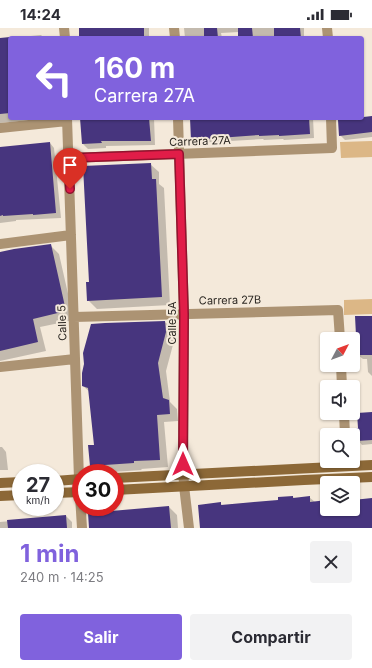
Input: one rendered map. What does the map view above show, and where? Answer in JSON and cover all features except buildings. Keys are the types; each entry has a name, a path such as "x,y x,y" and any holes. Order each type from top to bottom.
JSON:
{"main road":[{"path":"360,464 372,465"},
{"path":"124,477 320,465"},
{"path":"124,489 372,478"},
{"path":"0,484 12,483"},
{"path":"0,496 12,495"}],"street":[{"path":"0,128 60,120"},
{"name":"Calle 5","path":"67,120 79,464"},
{"name":"Calle 5A","path":"178,120 184,314 183,464 189,528"},
{"name":"Carrera 27A","path":"68,158 332,148 331,120"},
{"path":"0,244 71,235"},
{"name":"Carrera 27B","path":"74,317 338,310 340,332"},
{"path":"0,367 75,359"},
{"name":"Calle 5","path":"81,516 82,528"}],"shaded area":[{"path":"372,141 372,157 341,158 340,142"},
{"path":"372,299 372,314 344,315 344,300"}],"route":[{"path":"70,189 68,158 179,154 184,314 183,464"}]}
